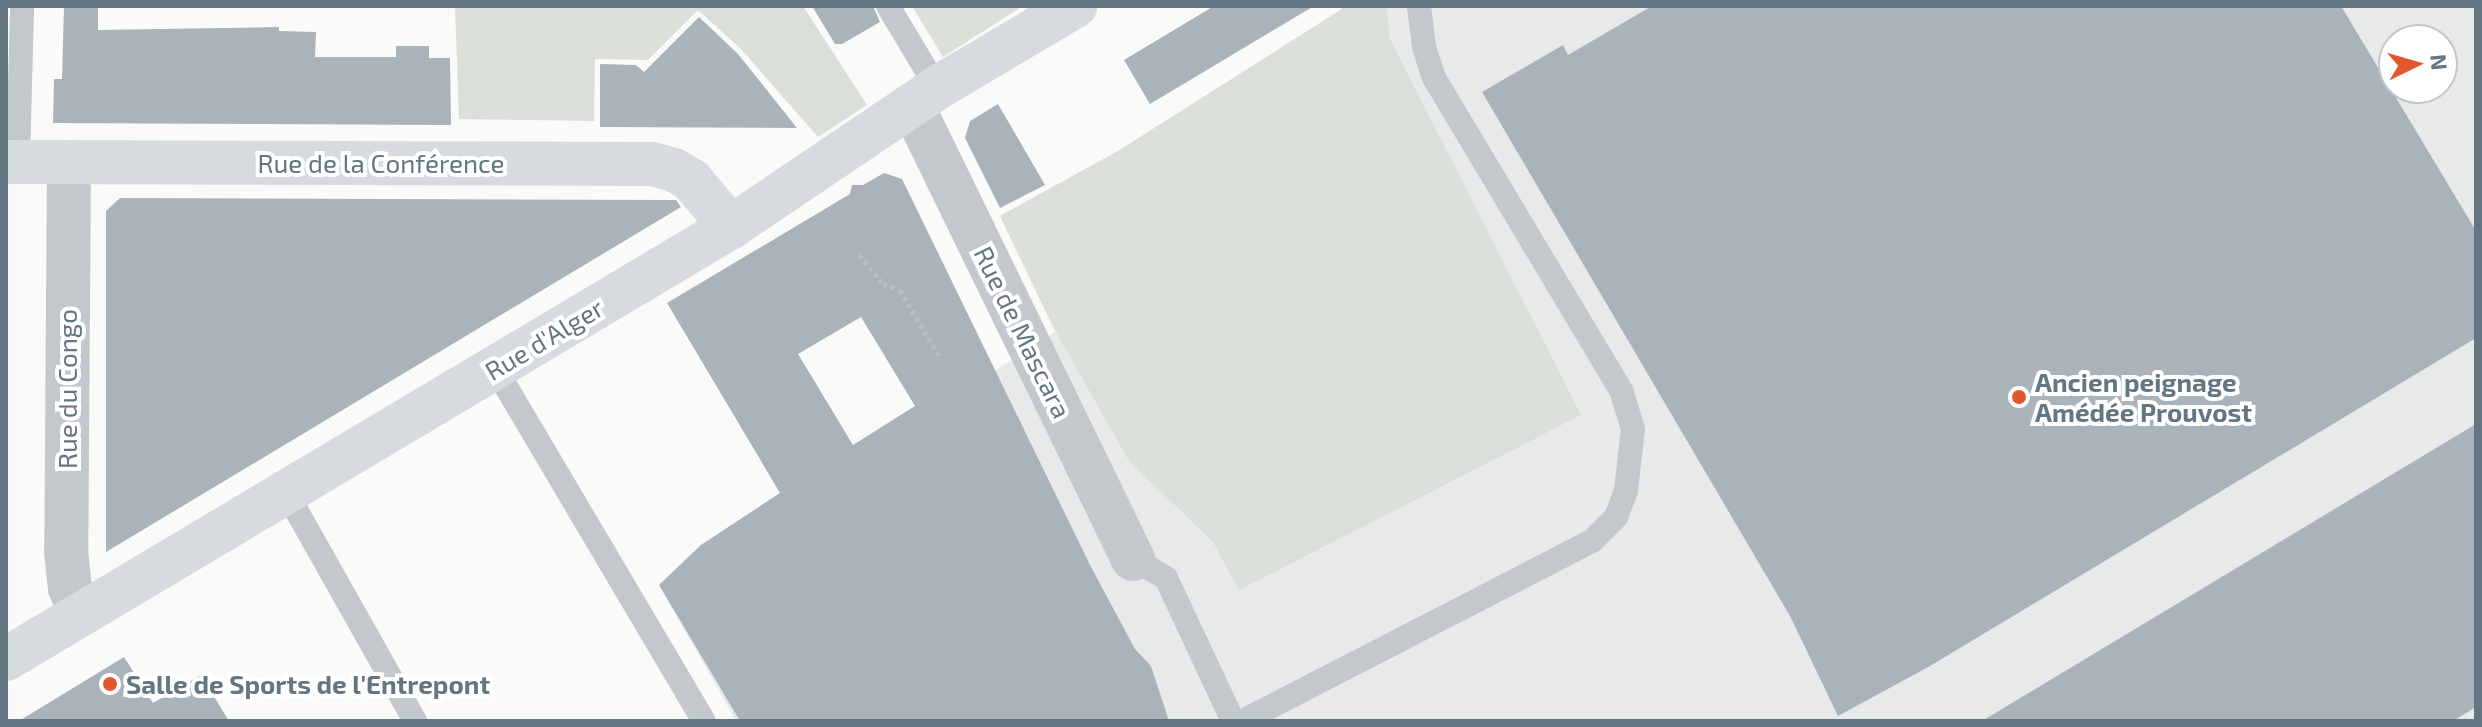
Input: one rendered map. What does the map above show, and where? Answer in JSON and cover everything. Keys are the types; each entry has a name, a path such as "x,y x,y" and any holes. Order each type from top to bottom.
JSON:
{"street":[{"name":"Rue d'Alger","path":"6,659 731,227 924,96 1075,6"},
{"name":"Rue de Mascara","path":"924,96 1133,559"},
{"name":"Rue de la Conférence","path":"12,162 652,164 674,170 691,180 731,227"},
{"name":"Rue du Congo","path":"69,162 66,551 70,588 81,614"}],"lane":[{"path":"12,162 22,6"},
{"path":"888,6 924,96"},
{"path":"1243,721 1592,541 1616,517 1626,491 1633,429 1622,392 1434,78 1424,47 1419,6"},
{"path":"495,368 704,721"},
{"path":"286,492 415,721"},
{"path":"1133,559 1166,578 1233,721"}],"path":[{"path":"859,255 883,284 900,290 939,356"}],"shaded area":[{"path":"455,6 803,6 867,105 818,137 741,49 698,10 648,60 595,59 594,121 459,119"},
{"path":"912,6 1023,6 943,57"},
{"path":"1341,6 2476,6 2476,721 736,721 659,585 1055,332 1000,216 1118,151 1342,9"},
{"path":"1341,6 1386,6 1390,39 1581,415 1239,590 1213,542 1129,461 1056,332 1000,216 1118,151 1342,9"}],"building":[{"path":"64,6 98,6 98,30 279,27 279,31 316,32 315,57 396,57 396,46 429,46 429,58 450,58 451,125 53,123 54,79 62,79"},
{"path":"812,6 873,6 880,22 842,44 835,44"},
{"path":"1214,6 1314,6 1150,104 1124,60"},
{"name":"Ancien peignage Amédée Prouvost","path":"1652,6 2341,6 2378,68 2378,104 2400,104 2476,231 2476,338 1930,666 1838,716 1790,616 1482,92 1563,45 1568,55"},
{"path":"699,17 738,54 797,128 600,127 600,64 636,65 644,72"},
{"path":"998,104 1045,185 1000,208 965,138 970,121"},
{"path":"884,173 902,179 1091,567 1135,649 1151,666 1169,721 740,721 659,585 701,545 780,493 667,303 850,194 852,185 863,185","holes":["861,317 915,406 853,445 798,354"]},
{"path":"120,198 676,200 681,207 106,552 106,211"},
{"path":"2476,424 2476,707 2453,721 1982,721"},
{"name":"Salle de Sports de l'Entrepont","path":"124,657 153,703 201,675 229,721 19,721"}],"place":[{"name":"Ancien peignage Amédée Prouvost","path":"2019,397"},
{"name":"Salle de Sports de l'Entrepont","path":"110,684"}]}
